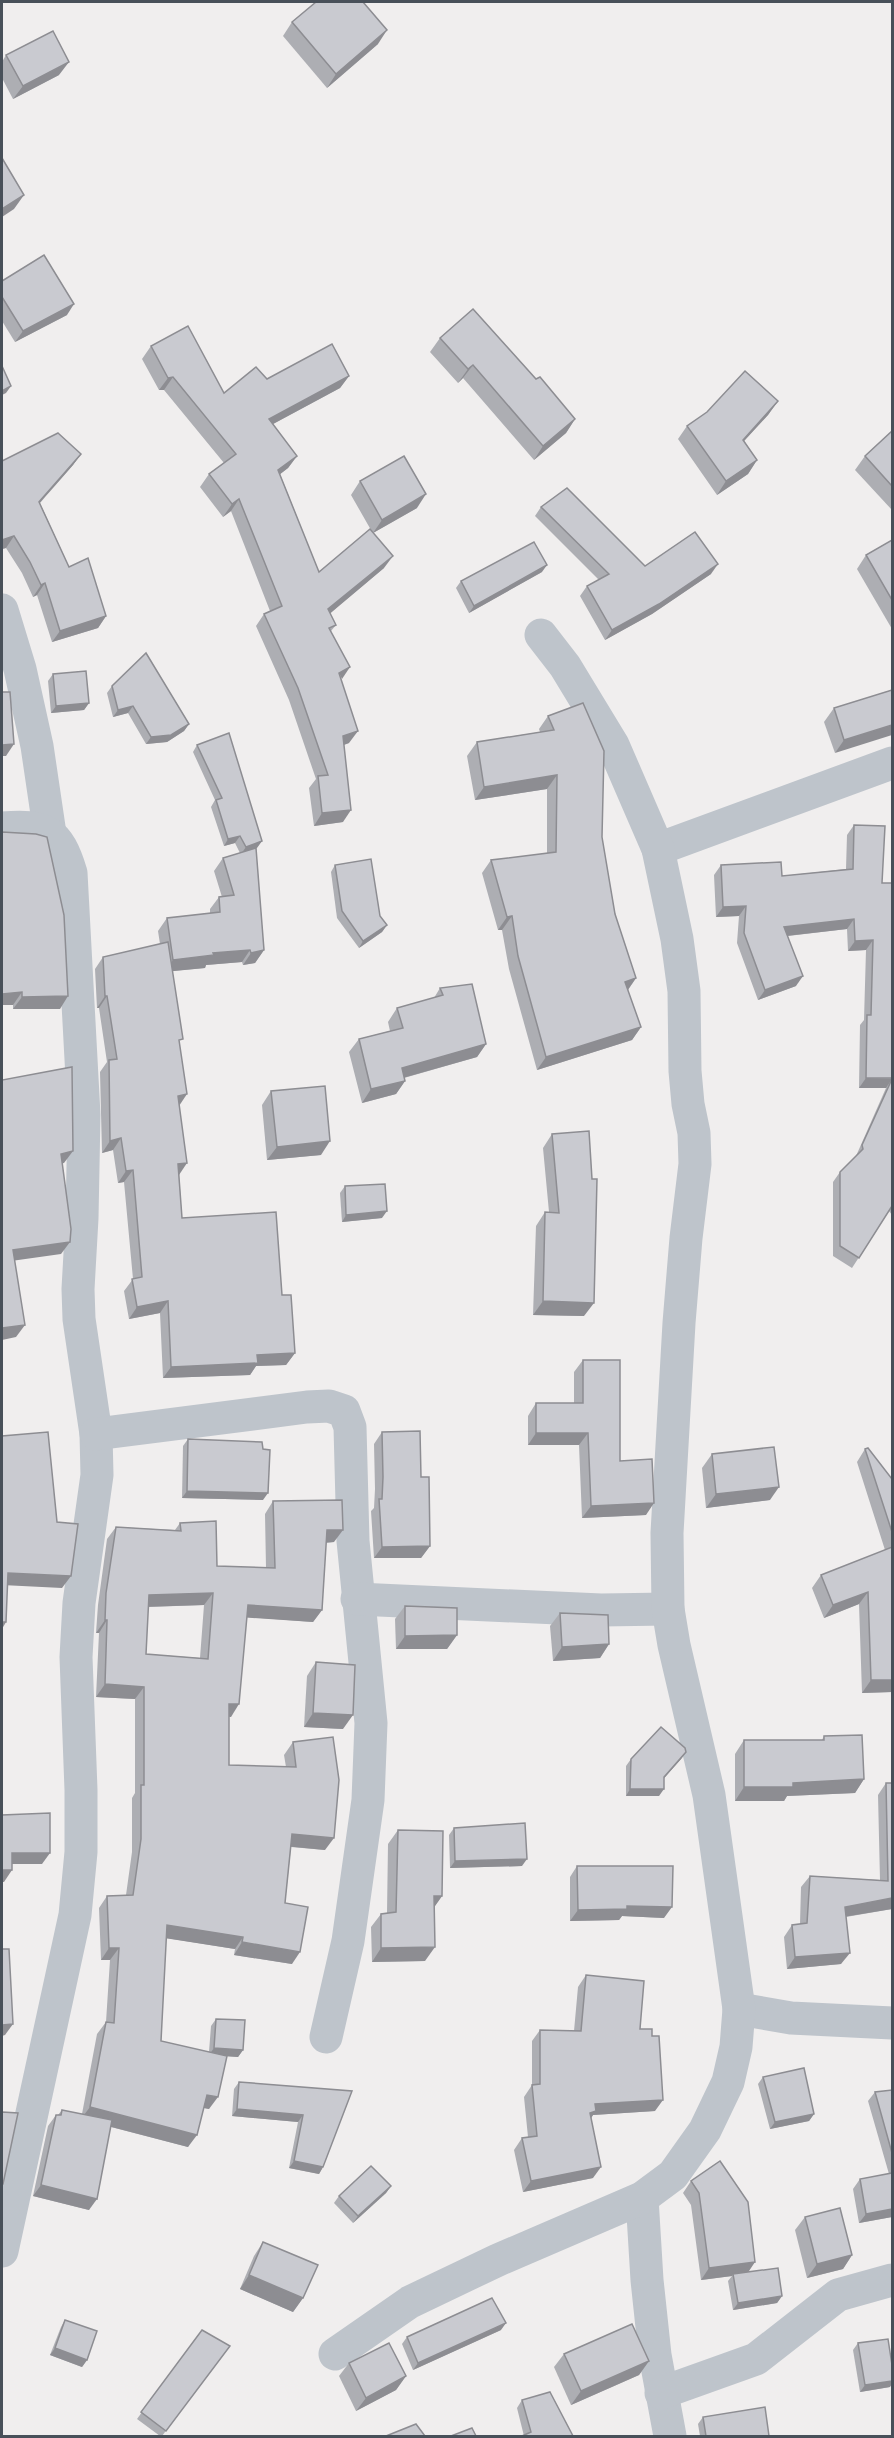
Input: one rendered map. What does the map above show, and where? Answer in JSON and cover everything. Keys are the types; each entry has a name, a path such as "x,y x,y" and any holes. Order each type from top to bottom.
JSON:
{"street":[{"path":"2,610 20,669 37,746 50,834"},
{"path":"335,2354 410,2302 498,2260 642,2198 673,2175 705,2130 728,2082 736,2048 739,2009 710,1795 674,1645 668,1609 668,1533 679,1323 695,1164 694,1133 685,1071 684,991 677,939 658,849 613,745 565,666 541,635"},
{"path":"658,849 892,763"},
{"path":"2,828 24,826 50,834 61,843 71,873 84,1116 79,1319 96,1434 97,1475 79,1603 76,1657 81,1852 75,1915 2,2251"},
{"path":"96,1434 308,1407 329,1406 344,1411 350,1427 357,1599 368,1677 371,1723 368,1800 348,1941 326,2037"},
{"path":"357,1599 601,1610 668,1609"},
{"path":"739,2009 791,2018 892,2023"},
{"path":"642,2198 648,2291 661,2393 670,2436"},
{"path":"661,2393 756,2360 838,2295 892,2280"}],"building":[{"path":"316,2 363,2 387,30 336,74 292,22"},
{"path":"53,31 69,62 23,86 6,55"},
{"path":"2,158 24,195 2,209"},
{"path":"44,255 74,304 23,331 2,297 2,281"},
{"path":"473,309 536,379 540,377 575,419 543,446 473,365 468,369 440,338"},
{"path":"188,326 224,393 256,367 267,379 332,344 349,376 269,419 297,456 278,470 319,572 370,529 393,556 328,609 336,625 329,628 350,667 339,673 358,731 343,736 351,810 322,813 318,776 328,775 298,688 264,614 282,606 239,499 232,504 209,474 236,454 173,377 168,378 151,346"},
{"path":"2,366 11,386 2,391"},
{"path":"745,371 778,401 743,440 757,460 726,481 687,426 707,412"},
{"path":"892,431 892,486 865,456"},
{"path":"58,433 81,454 39,502 69,567 88,558 106,616 60,631 45,583 41,585 14,536 2,540 2,461"},
{"path":"404,456 426,494 382,520 360,481"},
{"path":"567,488 645,566 695,532 718,564 659,604 612,630 587,586 609,574 541,507"},
{"path":"892,540 892,600 866,555"},
{"path":"534,542 547,565 474,606 461,581"},
{"path":"146,653 189,724 171,735 151,737 133,706 118,710 112,686"},
{"path":"86,671 89,703 56,706 53,674"},
{"path":"892,690 892,725 844,740 834,708"},
{"path":"2,692 10,692 14,744 2,745"},
{"path":"583,703 604,751 602,837 615,914 636,978 625,982 641,1027 546,1057 518,956 512,916 507,917 491,860 556,852 557,775 484,787 477,742 554,730 548,716"},
{"path":"229,733 262,841 246,847 240,836 228,839 216,800 222,798 197,745"},
{"path":"854,825 885,826 882,883 892,883 892,1078 866,1078 867,1015 871,1015 873,940 855,941 854,919 784,927 803,976 765,990 744,933 746,906 723,907 721,865 781,862 782,876 853,869"},
{"path":"2,832 47,837 64,915 68,996 22,997 22,992 2,994"},
{"path":"256,848 264,950 251,953 250,950 213,953 214,955 173,960 167,918 220,912 219,897 234,895 223,858"},
{"path":"371,859 380,916 387,925 363,941 342,911 335,865"},
{"path":"168,942 183,1039 179,1040 187,1094 178,1096 187,1163 178,1164 182,1218 276,1212 282,1295 291,1295 295,1353 257,1355 258,1363 171,1367 168,1301 137,1307 132,1279 142,1277 133,1170 126,1171 121,1138 110,1141 109,1060 117,1059 107,996 105,996 103,957"},
{"path":"472,984 486,1044 402,1068 405,1081 371,1089 359,1039 403,1028 397,1008 443,995 440,988"},
{"path":"72,1067 73,1151 61,1154 71,1229 70,1242 13,1250 25,1325 2,1328 2,1080"},
{"path":"892,1079 892,1206 859,1258 840,1246 840,1172 863,1149 862,1145"},
{"path":"325,1086 330,1141 277,1147 271,1091"},
{"path":"589,1131 592,1179 597,1179 594,1303 543,1301 545,1212 559,1213 552,1134"},
{"path":"385,1184 387,1211 346,1215 345,1186"},
{"path":"583,1360 620,1360 620,1461 652,1459 654,1503 591,1506 588,1433 536,1433 536,1403 583,1403"},
{"path":"420,1431 421,1477 429,1477 430,1546 382,1547 379,1499 382,1499 383,1477 382,1432"},
{"path":"48,1432 57,1522 78,1524 71,1576 8,1573 6,1622 2,1622 2,1436"},
{"path":"188,1439 262,1442 263,1449 270,1450 268,1493 187,1491"},
{"path":"774,1447 779,1487 716,1494 712,1454"},
{"path":"868,1448 892,1479 892,1532 865,1449"},
{"path":"342,1500 343,1530 327,1530 322,1610 248,1605 239,1704 229,1704 229,1765 296,1767 293,1742 333,1737 339,1780 334,1838 292,1834 285,1903 308,1907 300,1952 242,1942 243,1937 167,1925 161,2041 227,2056 218,2097 207,2095 197,2135 90,2107 106,2022 114,2023 119,1948 109,1948 107,1896 133,1895 141,1839 141,1785 144,1785 144,1687 105,1684 106,1593 116,1527 181,1531 180,1523 216,1521 217,1566 275,1568 273,1501","holes":["213,1593 208,1659 146,1654 149,1595"]},
{"path":"892,1547 892,1680 871,1680 868,1592 833,1605 821,1575"},
{"path":"405,1606 457,1608 457,1635 405,1636"},
{"path":"560,1613 608,1615 609,1644 562,1647"},
{"path":"316,1662 355,1665 353,1715 313,1713"},
{"path":"661,1727 685,1748 686,1752 664,1777 664,1789 630,1789 631,1759"},
{"path":"862,1735 864,1779 793,1783 793,1787 744,1787 744,1740 824,1740 824,1736"},
{"path":"886,1783 892,1783 892,1898 845,1907 850,1953 795,1957 792,1925 807,1923 810,1876 888,1881"},
{"path":"50,1813 50,1853 12,1853 12,1870 2,1870 2,1815"},
{"path":"525,1823 527,1859 455,1861 454,1828"},
{"path":"398,1830 443,1831 442,1896 434,1896 435,1947 381,1948 381,1914 396,1912"},
{"path":"577,1866 673,1866 672,1907 627,1906 627,1909 578,1910"},
{"path":"2,1949 9,1949 13,2024 2,2025"},
{"path":"586,1975 644,1981 640,2029 652,2029 652,2036 659,2036 663,2100 595,2104 596,2111 590,2113 601,2167 531,2181 522,2138 537,2136 532,2085 540,2084 540,2030 581,2031"},
{"path":"216,2019 245,2020 243,2050 214,2048"},
{"path":"804,2068 814,2114 775,2122 763,2077"},
{"path":"239,2082 352,2091 323,2167 294,2161 303,2115 237,2109"},
{"path":"892,2090 892,2153 875,2092"},
{"path":"62,2110 112,2120 97,2199 41,2185 56,2115 61,2115"},
{"path":"2,2112 18,2113 3,2184 2,2184"},
{"path":"720,2161 748,2202 755,2262 709,2268 699,2193 691,2181"},
{"path":"371,2166 391,2186 358,2216 339,2196"},
{"path":"892,2173 892,2209 866,2214 860,2179"},
{"path":"840,2208 852,2255 817,2264 805,2217"},
{"path":"263,2242 318,2265 303,2298 249,2275"},
{"path":"778,2268 782,2296 738,2303 733,2274"},
{"path":"492,2298 506,2323 418,2363 407,2337"},
{"path":"65,2320 97,2331 87,2360 55,2348"},
{"path":"632,2324 649,2361 581,2391 564,2354"},
{"path":"202,2330 230,2346 166,2431 141,2412"},
{"path":"888,2339 892,2381 865,2385 858,2343"},
{"path":"389,2343 406,2376 366,2398 349,2363"},
{"path":"550,2392 573,2436 522,2436 531,2432 522,2400"},
{"path":"765,2407 769,2436 706,2436 703,2417"},
{"path":"416,2424 425,2436 386,2436"},
{"path":"472,2428 476,2436 451,2436"}]}
